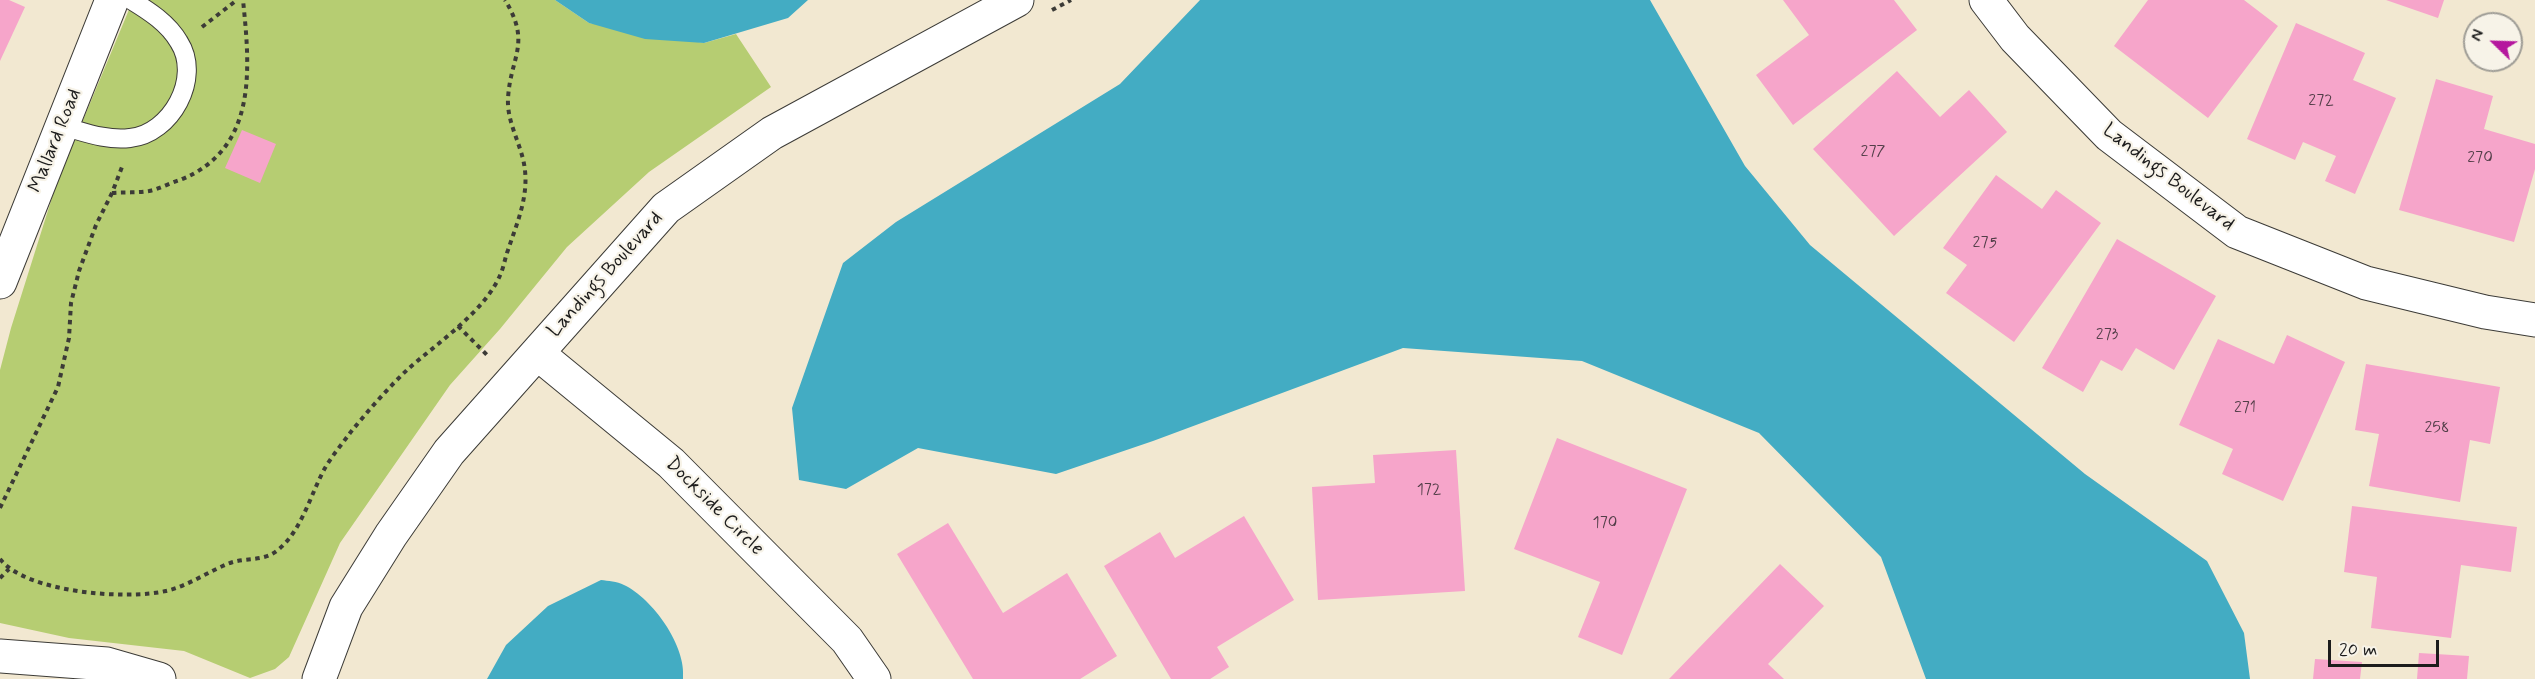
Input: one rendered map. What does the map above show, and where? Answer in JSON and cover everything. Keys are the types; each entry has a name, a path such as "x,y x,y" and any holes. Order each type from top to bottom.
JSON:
{"street":[{"name":"Mallard Road","path":"0,282 112,0"},
{"name":"Landings Boulevard","path":"1986,0 2015,38 2109,135 2237,232 2366,283 2485,312 2535,320"},
{"name":"Landings Boulevard","path":"319,679 346,607 391,535 449,452 666,208 772,133 1030,8"},
{"name":"Dockside Circle","path":"537,352 670,463 847,639 874,679"},
{"path":"0,656 107,664 159,679"}],"lane":[{"path":"62,126 107,138 132,138 152,131 169,118 178,105 184,86 187,63 181,44 167,26 131,0"}],"path":[{"path":"181,44 237,0"},
{"path":"112,193 151,191 193,174 221,153 237,127 246,97 249,58 243,0"},
{"path":"0,559 9,569 56,587 91,593 142,596 169,590 233,562 269,557 281,548 295,530 326,465 351,431 404,373 458,326 494,289 521,214 525,190 523,160 512,127 508,101 519,39 517,24 505,0"},
{"path":"1030,8 1071,0"},
{"path":"0,508 58,387 69,338 71,303 80,272 96,225 112,193 132,138"},
{"path":"458,326 488,356"},
{"path":"0,578 9,569"}],"green space":[{"path":"133,0 555,0 589,23 704,43 736,34 771,87 649,172 567,247 500,329 450,385 340,543 289,657 275,669 250,678 184,651 69,638 0,623 0,370 56,185"}],"water":[{"path":"555,0 808,0 788,18 704,43 645,39 589,23"},
{"path":"1200,0 1650,0 1745,166 1810,245 2085,474 2207,561 2244,633 2250,679 1926,679 1881,557 1759,433 1582,361 1403,348 1153,441 1056,474 918,448 846,489 799,480 792,408 843,263 896,222 1120,84"},
{"path":"601,580 615,582 635,591 666,624 679,652 683,666 683,679 487,679 506,645 548,606"}],"building":[{"path":"0,0 9,0 25,7 0,61"},
{"path":"1783,0 1894,0 1917,30 1793,125 1756,75 1809,35"},
{"path":"2148,0 2244,0 2278,26 2208,118 2114,46"},
{"path":"2386,0 2444,0 2438,18"},
{"path":"2296,23 2365,53 2353,80 2396,98 2355,194 2325,181 2336,156 2303,142 2295,160 2247,139"},
{"path":"1897,71 1940,117 1969,90 2007,132 1894,236 1813,149"},
{"path":"2436,79 2493,96 2484,129 2535,144 2535,169 2514,242 2399,210"},
{"path":"242,130 276,144 260,183 225,168"},
{"path":"1996,175 2042,209 2056,190 2101,223 2014,342 1946,293 1967,265 1943,248"},
{"path":"2117,239 2216,296 2174,370 2136,348 2122,371 2101,360 2083,392 2042,368"},
{"path":"2287,335 2345,362 2283,501 2222,474 2233,449 2179,425 2218,339 2274,364"},
{"path":"2366,364 2500,387 2490,444 2470,440 2460,502 2369,486 2379,434 2355,430"},
{"path":"1557,438 1687,489 1622,655 1578,637 1600,582 1514,549"},
{"path":"1456,450 1465,591 1318,600 1312,487 1375,483 1373,455"},
{"path":"2352,506 2517,527 2511,572 2461,565 2451,638 2371,628 2377,577 2344,572"},
{"path":"1244,516 1294,600 1217,647 1229,667 1210,679 1171,679 1104,566 1160,532 1175,558"},
{"path":"948,523 1003,613 1067,573 1117,656 1080,679 973,679 897,554"},
{"path":"1780,564 1824,606 1768,664 1784,679 1669,679"},
{"path":"2419,653 2469,656 2467,679 2417,679"},
{"path":"2315,659 2362,662 2360,679 2313,679"}]}
